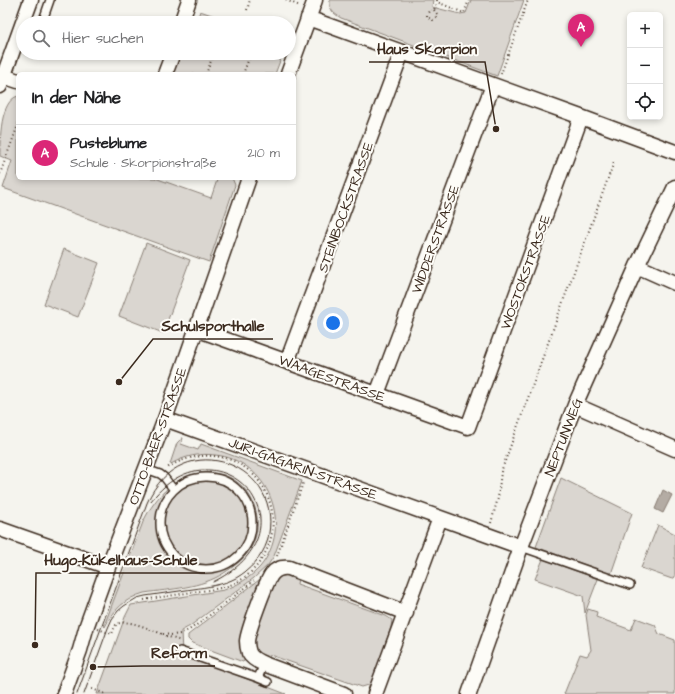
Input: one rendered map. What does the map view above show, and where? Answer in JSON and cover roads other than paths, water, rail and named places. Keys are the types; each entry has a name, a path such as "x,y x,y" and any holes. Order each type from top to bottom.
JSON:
{"street":[{"path":"29,16 31,0"},
{"path":"183,16 189,0"},
{"path":"296,52 315,0"},
{"path":"308,18 675,152"},
{"path":"16,47 1,79 16,81"},
{"name":"STEINBOCKSTRASSE","path":"287,362 402,52"},
{"path":"166,72 170,60"},
{"path":"289,72 293,60"},
{"name":"WIDDERSTRASSE","path":"377,394 492,85"},
{"name":"WOSTOKSTRASSE","path":"468,427 581,117"},
{"name":"OTTO-BAER-STRASSE","path":"64,694 108,567 165,419 248,180"},
{"name":"NEPTUNWEG","path":"469,694 521,547 575,405 637,266 675,187"},
{"path":"637,266 675,283"},
{"name":"WAAGESTRASSE","path":"196,329 468,427"},
{"path":"575,405 675,449"},
{"name":"JURI-GAGARIN-STRASSE","path":"165,419 521,547"},
{"path":"375,694 440,518"},
{"path":"0,528 108,567"},
{"path":"344,694 264,664 254,659 250,655 247,640 268,580 273,573 279,569 292,569 406,613"}],"lane":[{"path":"44,16 50,0"},
{"path":"146,469 160,474 174,490"},
{"path":"208,477 225,481 239,491 249,505 252,524 248,540 239,555 225,565 213,569 193,567 176,557 165,543 160,526 163,507 167,498 174,490 190,480 208,477"},
{"path":"521,547 630,585"},
{"path":"180,651 268,682"},
{"path":"258,678 264,664"}],"tram line":[{"path":"77,694 147,503 163,479 183,465 206,460 228,464 248,475 262,492 270,515 267,542 259,558 241,575 226,582 145,596 137,598 124,606 112,619 84,694"},
{"path":"151,501 177,478 204,470 228,475 248,489 259,510 259,534 244,559 213,582"}],"place":[{"name":"Pusteblume","path":"581,47"},
{"name":"Haus Skorpion","path":"496,129"},
{"name":"Schulsporthalle","path":"119,382"},
{"name":"Hugo-Kükelhaus-Schule","path":"35,645"},
{"name":"Reform","path":"93,667"}]}
